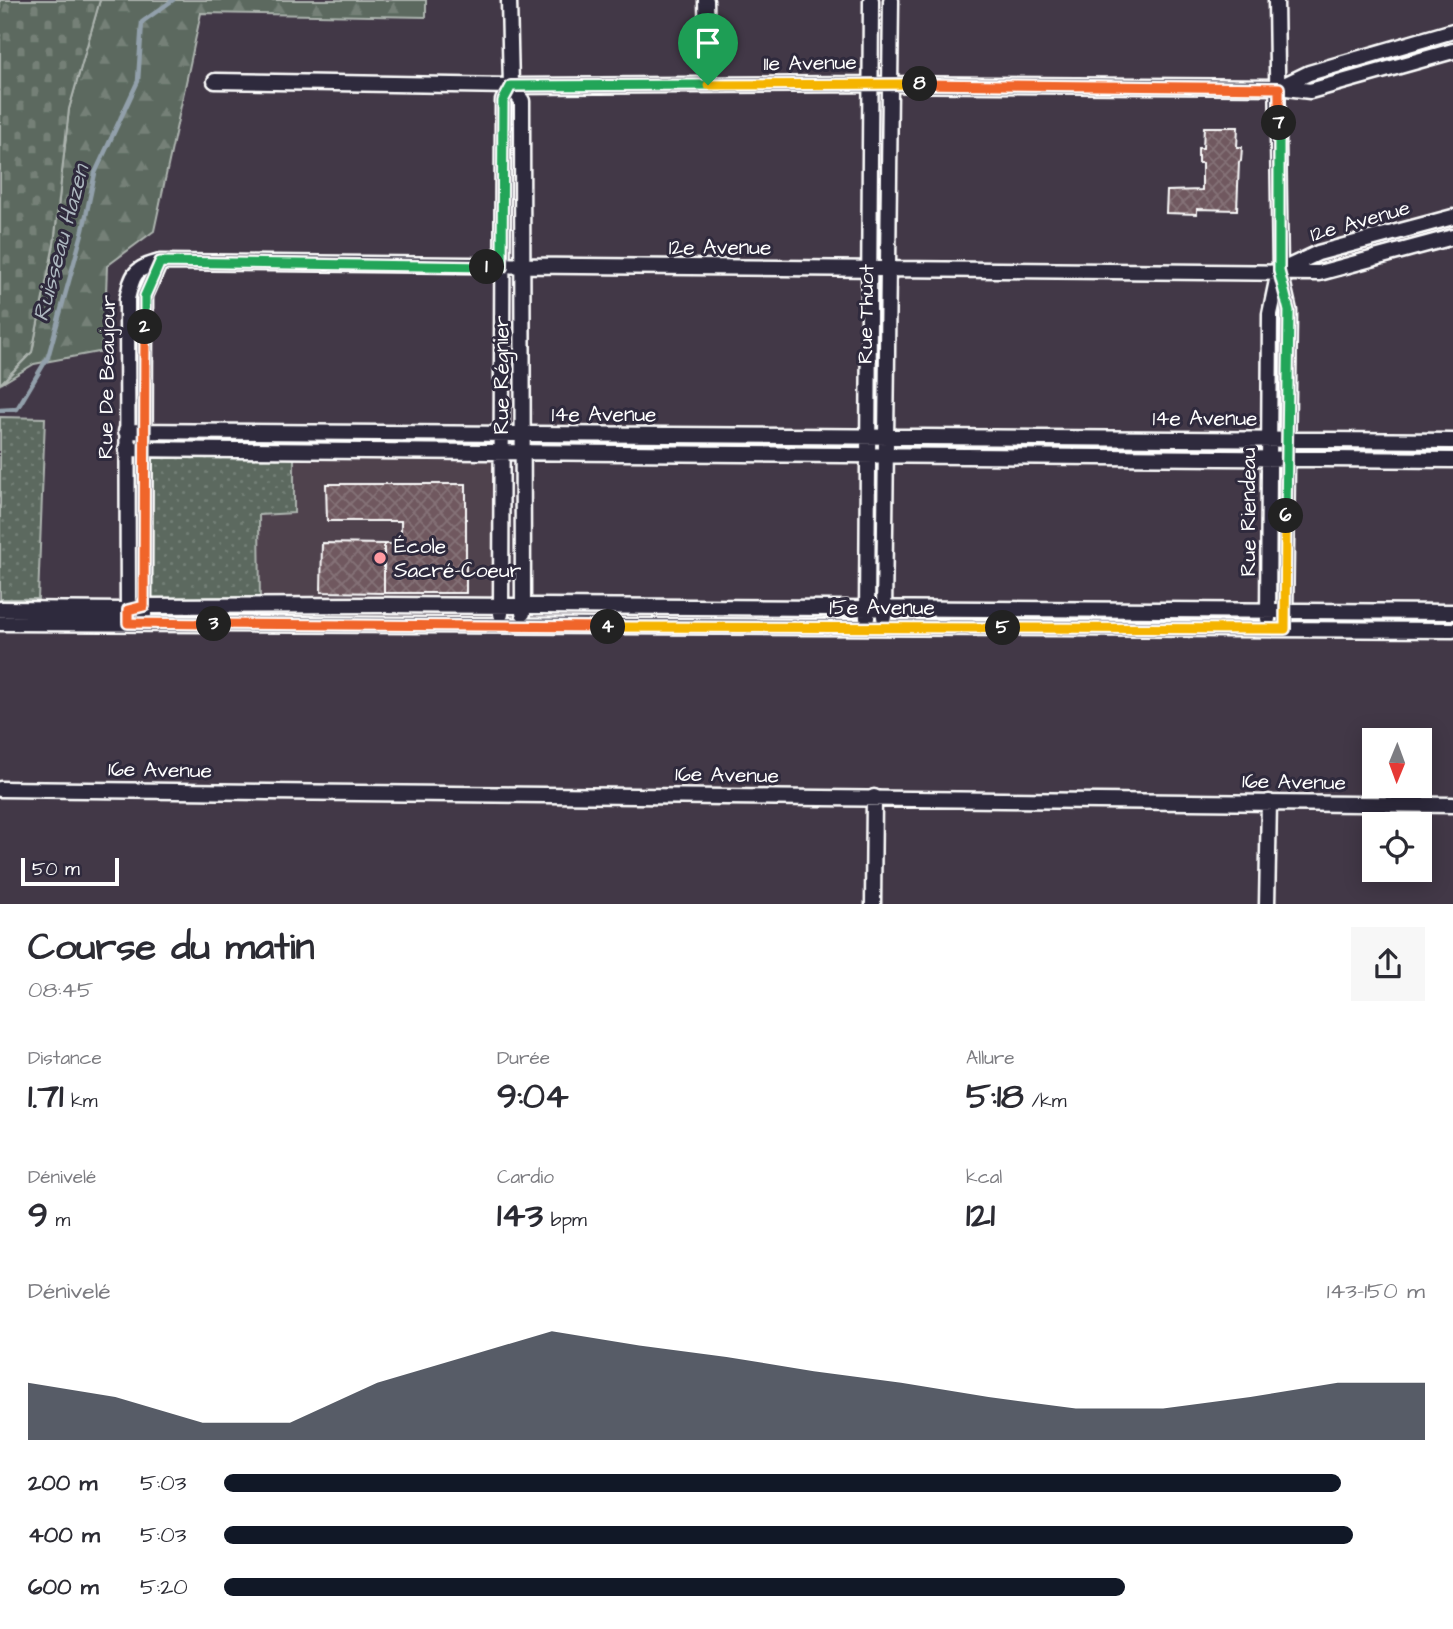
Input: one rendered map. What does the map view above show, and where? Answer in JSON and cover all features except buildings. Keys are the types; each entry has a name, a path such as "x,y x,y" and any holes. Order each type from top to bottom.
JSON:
{"street":[{"name":"Rue Régnier","path":"501,626 503,101 511,86 509,0"},
{"path":"706,0 708,85"},
{"name":"Rue Thuot","path":"867,628 871,0"},
{"name":"Rue Thuot","path":"884,629 891,0"},
{"name":"Rue Riendeau","path":"1268,628 1270,314 1279,271 1276,0"},
{"name":"11e Avenue","path":"215,81 511,86 890,84 1279,88 1310,91 1453,51 1451,32 1309,73 1279,88"},
{"name":"Rue Régnier","path":"511,86 522,101 523,626"},
{"name":"12e Avenue","path":"1279,271 1318,253 1453,217"},
{"name":"12e Avenue","path":"160,262 1319,273 1453,237"},
{"name":"Rue De Beaujour","path":"128,616 127,299 132,277 140,268 160,262"},
{"name":"Rue De Beaujour","path":"144,623 145,296 160,262"},
{"name":"Rue Riendeau","path":"1279,271 1289,311 1285,629"},
{"name":"14e Avenue","path":"126,431 1453,441"},
{"path":"1082,438 1082,457"},
{"name":"14e Avenue","path":"126,449 1453,460"},
{"path":"289,605 290,625"},
{"path":"379,625 380,605"},
{"name":"15e Avenue","path":"0,623 128,616 144,606 1453,612"},
{"path":"689,627 690,607"},
{"name":"15e Avenue","path":"0,609 128,616 144,623 1453,630"},
{"path":"1074,609 1074,628"},
{"name":"16e Avenue","path":"0,789 1453,805"},
{"path":"873,904 874,797"},
{"path":"1267,904 1269,802"}],"shaded area":[{"name":"École Sacré-Coeur","path":"502,452 501,606 260,601 259,515 294,513 294,453"}],"green space":[{"path":"0,0 100,0 69,109 54,244 32,352 0,384"},
{"path":"100,0 426,0 426,17 201,13 154,231 107,266 104,351 34,364 1,384 32,352 54,244 69,109"},
{"path":"0,417 45,418 38,599 0,599"},
{"path":"144,449 294,453 294,513 259,515 260,601 145,605"}],"waterway":[{"name":"Ruisseau Hazen","path":"0,410 17,409 48,357 83,230 95,173 138,81 142,22 173,0"}],"place":[{"name":"École Sacré-Coeur","path":"380,558"}],"route":[{"path":"708,85 1279,88 1279,271 1289,311 1285,629 128,623 128,610 144,606 145,296 160,262 502,267 503,101 511,86 708,85"}]}
